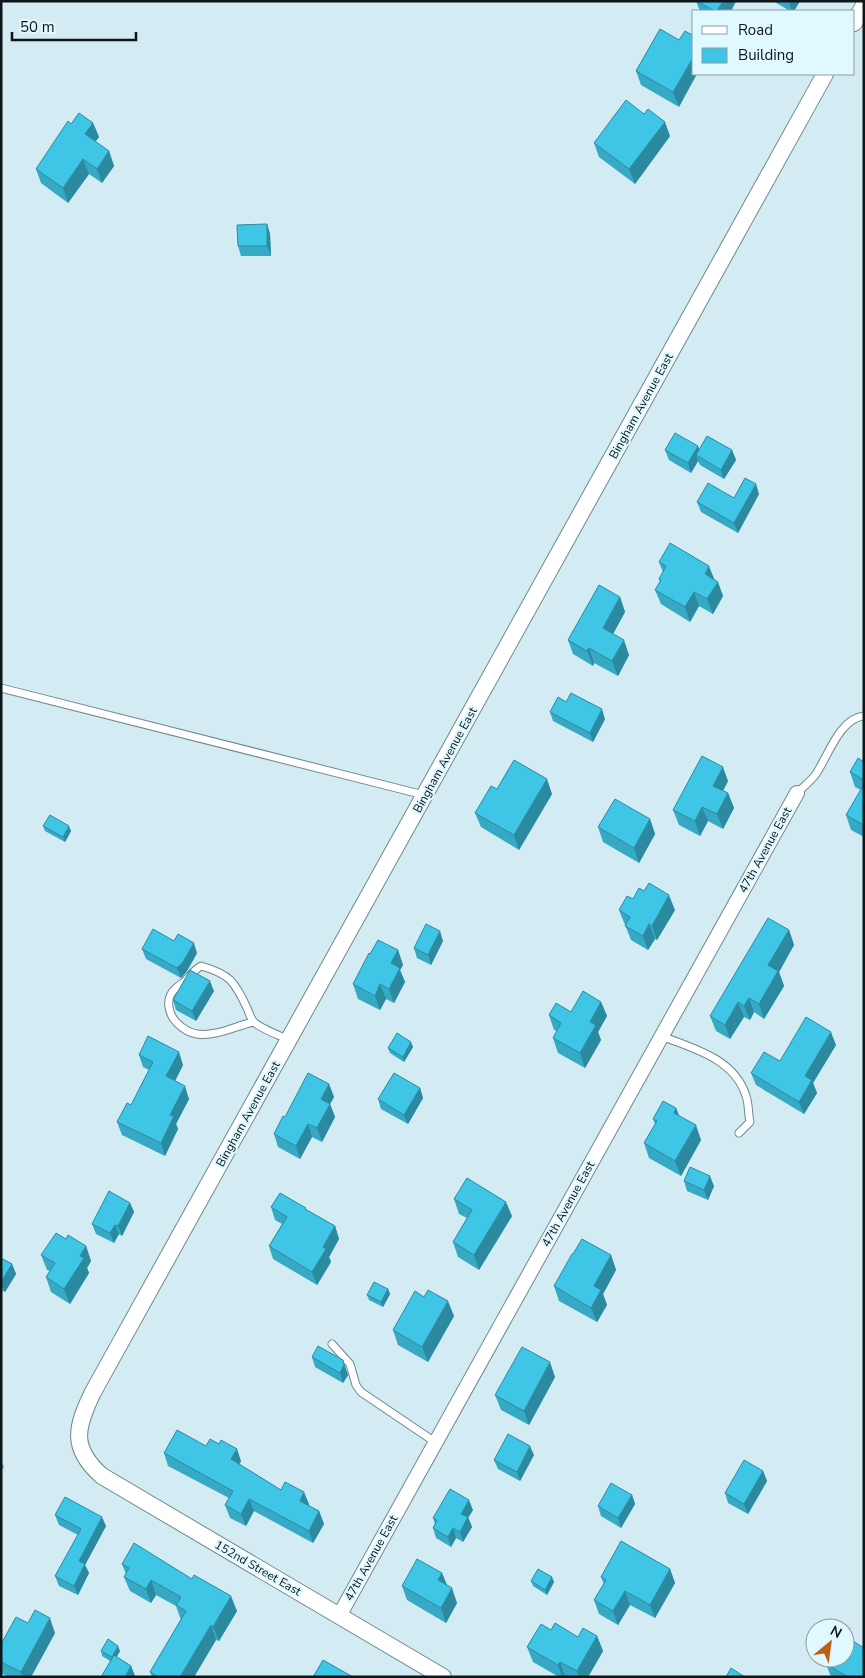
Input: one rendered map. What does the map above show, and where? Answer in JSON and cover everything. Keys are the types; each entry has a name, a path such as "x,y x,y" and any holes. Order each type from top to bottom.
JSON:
{"street":[{"name":"Bingham Avenue East","path":"81,1450 79,1440 81,1421 93,1392 824,75"},
{"name":"47th Avenue East","path":"339,1616 796,793"},
{"name":"152nd Street East","path":"81,1450 90,1466 102,1476 443,1677"}],"lane":[{"path":"1,688 425,796"},
{"path":"796,793 815,776 839,734 856,717 864,716"},
{"path":"253,1022 206,1034 195,1034 180,1027 172,1018 168,1004 174,990 194,970 201,966 217,970 228,976 241,994 253,1022 289,1040"},
{"path":"661,1036 694,1048 720,1061 737,1077 746,1096 750,1122 739,1133"},
{"path":"332,1344 350,1364 356,1385 361,1392 435,1442"}],"building":[{"path":"697,1 723,1 718,10 712,10"},
{"path":"660,29 679,40 685,31 692,35 692,59 673,92 636,71"},
{"path":"626,100 644,114 648,109 665,122 629,169 594,143"},
{"path":"79,113 93,123 85,134 109,151 97,169 83,159 63,188 36,169 68,121 71,124"},
{"path":"267,224 267,246 238,246 237,225"},
{"path":"675,433 698,446 688,463 665,450"},
{"path":"707,436 732,450 721,470 696,455"},
{"path":"745,478 756,484 734,523 697,502 708,483 734,498"},
{"path":"670,543 709,566 705,574 718,582 707,599 694,592 685,607 655,590 666,566 659,562"},
{"path":"599,585 620,597 603,628 624,640 612,661 589,648 587,651 568,640"},
{"path":"571,693 602,709 590,733 550,712 558,697 566,702"},
{"path":"702,756 723,767 713,786 728,793 717,814 702,807 695,821 673,810"},
{"path":"858,758 864,762 864,780 850,772"},
{"path":"514,760 547,779 514,835 475,813 491,786 497,789"},
{"path":"864,784 864,825 846,815"},
{"path":"615,799 650,819 634,848 598,827"},
{"path":"50,815 69,826 63,837 43,826"},
{"path":"649,883 669,895 652,926 649,924 643,936 625,926 630,917 619,910 627,896 633,899 639,888 644,891"},
{"path":"768,918 789,930 768,965 778,971 759,1004 749,998 744,1006 738,1002 725,1025 710,1016"},
{"path":"426,924 440,931 428,955 414,948"},
{"path":"153,929 174,941 178,934 194,943 183,962 177,968 142,949"},
{"path":"378,940 398,950 391,963 400,968 389,989 380,984 375,996 353,984"},
{"path":"190,970 210,981 192,1011 173,1000"},
{"path":"583,991 601,1002 590,1022 596,1025 580,1053 553,1038 561,1023 549,1015 556,1003 571,1012"},
{"path":"806,1017 831,1032 805,1076 812,1080 799,1102 751,1073 764,1052 780,1061"},
{"path":"397,1033 411,1042 403,1057 388,1048"},
{"path":"148,1036 179,1052 166,1076 185,1086 170,1115 174,1116 161,1143 117,1122 127,1103 131,1105 153,1062 139,1055"},
{"path":"308,1073 329,1084 321,1099 330,1104 317,1128 308,1124 296,1146 274,1134"},
{"path":"394,1073 420,1088 404,1115 378,1099"},
{"path":"663,1101 676,1108 674,1113 696,1125 675,1161 644,1143 657,1121 653,1119"},
{"path":"690,1167 710,1176 704,1190 684,1181"},
{"path":"467,1178 506,1202 474,1255 453,1242 472,1210 454,1199"},
{"path":"109,1191 130,1203 118,1226 115,1225 110,1233 92,1224"},
{"path":"280,1193 335,1226 323,1247 326,1249 312,1272 269,1246 287,1217 271,1207"},
{"path":"56,1233 66,1239 68,1235 86,1246 80,1256 84,1258 64,1289 46,1277 55,1263 41,1255"},
{"path":"582,1239 611,1255 594,1286 601,1290 591,1308 554,1286"},
{"path":"1,1258 12,1264 1,1282"},
{"path":"374,1282 388,1289 381,1302 367,1295"},
{"path":"428,1290 448,1301 422,1347 393,1330 415,1291 424,1297"},
{"path":"318,1346 343,1360 344,1365 340,1373 312,1357"},
{"path":"522,1347 550,1362 524,1411 495,1395"},
{"path":"177,1430 206,1446 210,1439 219,1444 221,1440 237,1449 231,1459 281,1490 285,1482 304,1492 300,1501 319,1511 309,1531 249,1499 241,1514 225,1505 233,1491 164,1453"},
{"path":"508,1434 530,1446 517,1472 494,1460"},
{"path":"744,1460 763,1471 744,1504 725,1493"},
{"path":"611,1483 632,1495 618,1518 598,1506"},
{"path":"450,1489 469,1500 461,1514 468,1517 460,1532 453,1528 448,1537 433,1528 437,1520 433,1518"},
{"path":"65,1497 102,1517 79,1561 85,1564 74,1586 55,1576 81,1529 55,1515"},
{"path":"621,1541 670,1569 650,1605 625,1591 613,1611 594,1600 606,1580 601,1577"},
{"path":"134,1543 192,1579 194,1575 231,1596 180,1677 158,1677 150,1672 186,1611 176,1605 181,1597 151,1580 146,1589 124,1577 129,1568 122,1564"},
{"path":"417,1559 442,1573 438,1580 452,1588 441,1608 402,1586"},
{"path":"538,1569 552,1577 545,1590 531,1581"},
{"path":"35,1610 50,1618 21,1672 1,1662 1,1644 16,1617 28,1623"},
{"path":"555,1623 578,1637 583,1628 597,1636 577,1671 560,1662 558,1665 527,1647 541,1624 551,1630"},
{"path":"108,1639 118,1646 112,1657 101,1651"},
{"path":"855,1642 864,1648 864,1677 848,1677 833,1668 855,1668"},
{"path":"114,1655 131,1666 125,1677 101,1677"},
{"path":"323,1660 353,1677 313,1677"},
{"path":"731,1668 745,1677 726,1677"}]}
